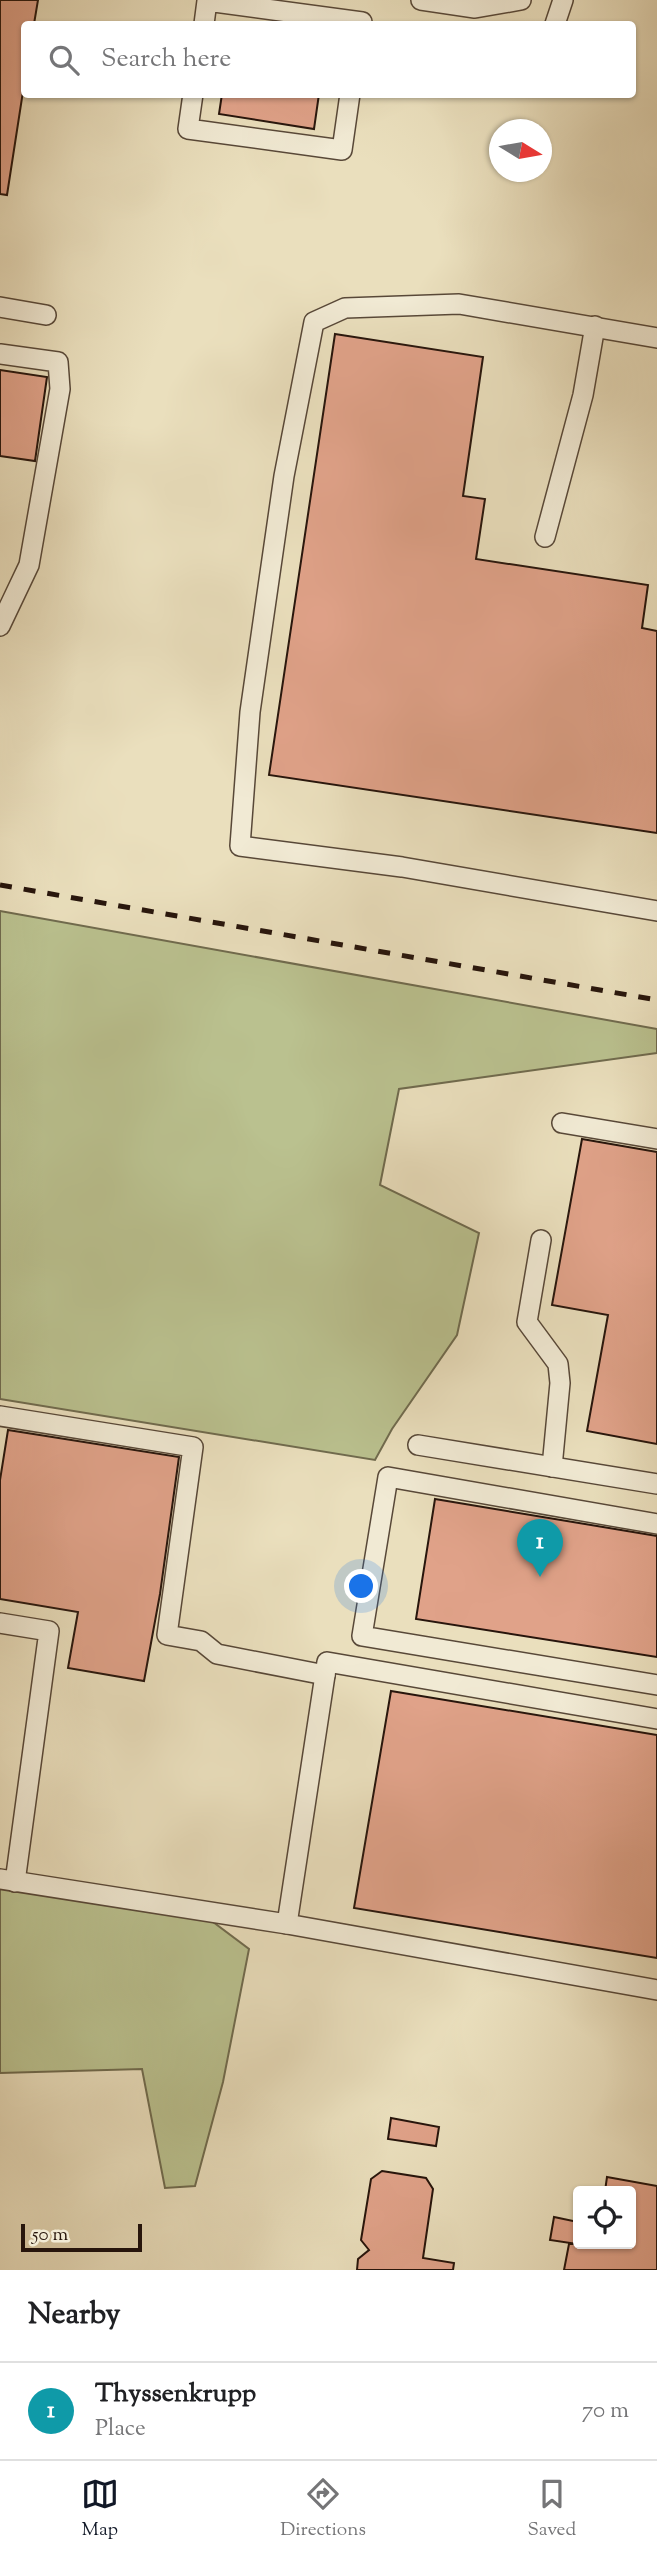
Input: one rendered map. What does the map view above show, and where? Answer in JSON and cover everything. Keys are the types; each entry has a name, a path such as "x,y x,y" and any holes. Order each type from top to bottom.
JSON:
{"lane":[{"path":"421,0 475,8 521,0"},
{"path":"556,21 563,0"},
{"path":"204,21 207,1 346,21"},
{"path":"192,98 188,129 342,150 349,98"},
{"path":"657,338 459,304 345,308 313,322 284,476 250,712 240,846 402,867 657,911"},
{"path":"0,307 47,315"},
{"path":"545,537 583,396 596,326"},
{"path":"0,354 58,362 60,389 29,565 0,626"},
{"path":"562,1123 657,1139"},
{"path":"541,1240 527,1322 558,1364 560,1383 552,1467"},
{"path":"0,1416 193,1447 167,1635 201,1641 217,1654 326,1675"},
{"path":"418,1445 657,1484"},
{"path":"657,1524 388,1477 362,1636 657,1685"},
{"path":"0,1623 49,1631 8,1880 286,1924 657,1990"},
{"path":"286,1924 327,1662 657,1719"}],"green space":[{"path":"0,911 657,1029 657,1053 399,1089 380,1185 479,1233 457,1335 392,1429 375,1460 0,1399"},
{"path":"0,1885 209,1919 249,1949 223,2082 195,2186 165,2188 142,2069 0,2073"}],"building":[{"path":"0,0 38,0 34,21 21,21 22,98 7,195 0,194"},
{"path":"221,98 318,98 314,129 219,114"},
{"path":"335,334 483,357 463,496 485,499 476,559 648,585 642,628 657,631 657,833 269,775"},
{"path":"0,370 47,377 35,461 0,456"},
{"path":"582,1139 657,1152 657,1444 587,1431 608,1315 552,1305"},
{"path":"8,1430 179,1457 160,1594 144,1681 68,1668 78,1612 0,1599 0,1480"},
{"path":"435,1499 657,1536 657,1657 416,1619"},
{"path":"391,1691 657,1735 657,1958 354,1908"},
{"path":"391,2118 439,2127 436,2146 388,2139"},
{"path":"382,2171 426,2178 433,2189 423,2258 454,2263 453,2270 357,2270 358,2259 369,2250 361,2240 371,2179"},
{"path":"607,2177 657,2186 657,2270 564,2270 569,2244 573,2244 573,2249 636,2249 636,2186 606,2186"},
{"path":"554,2217 573,2221 573,2243 550,2240"}],"railway":[{"path":"0,885 657,1000"}],"place":[{"name":"Thyssenkrupp","path":"540,1577"}]}
